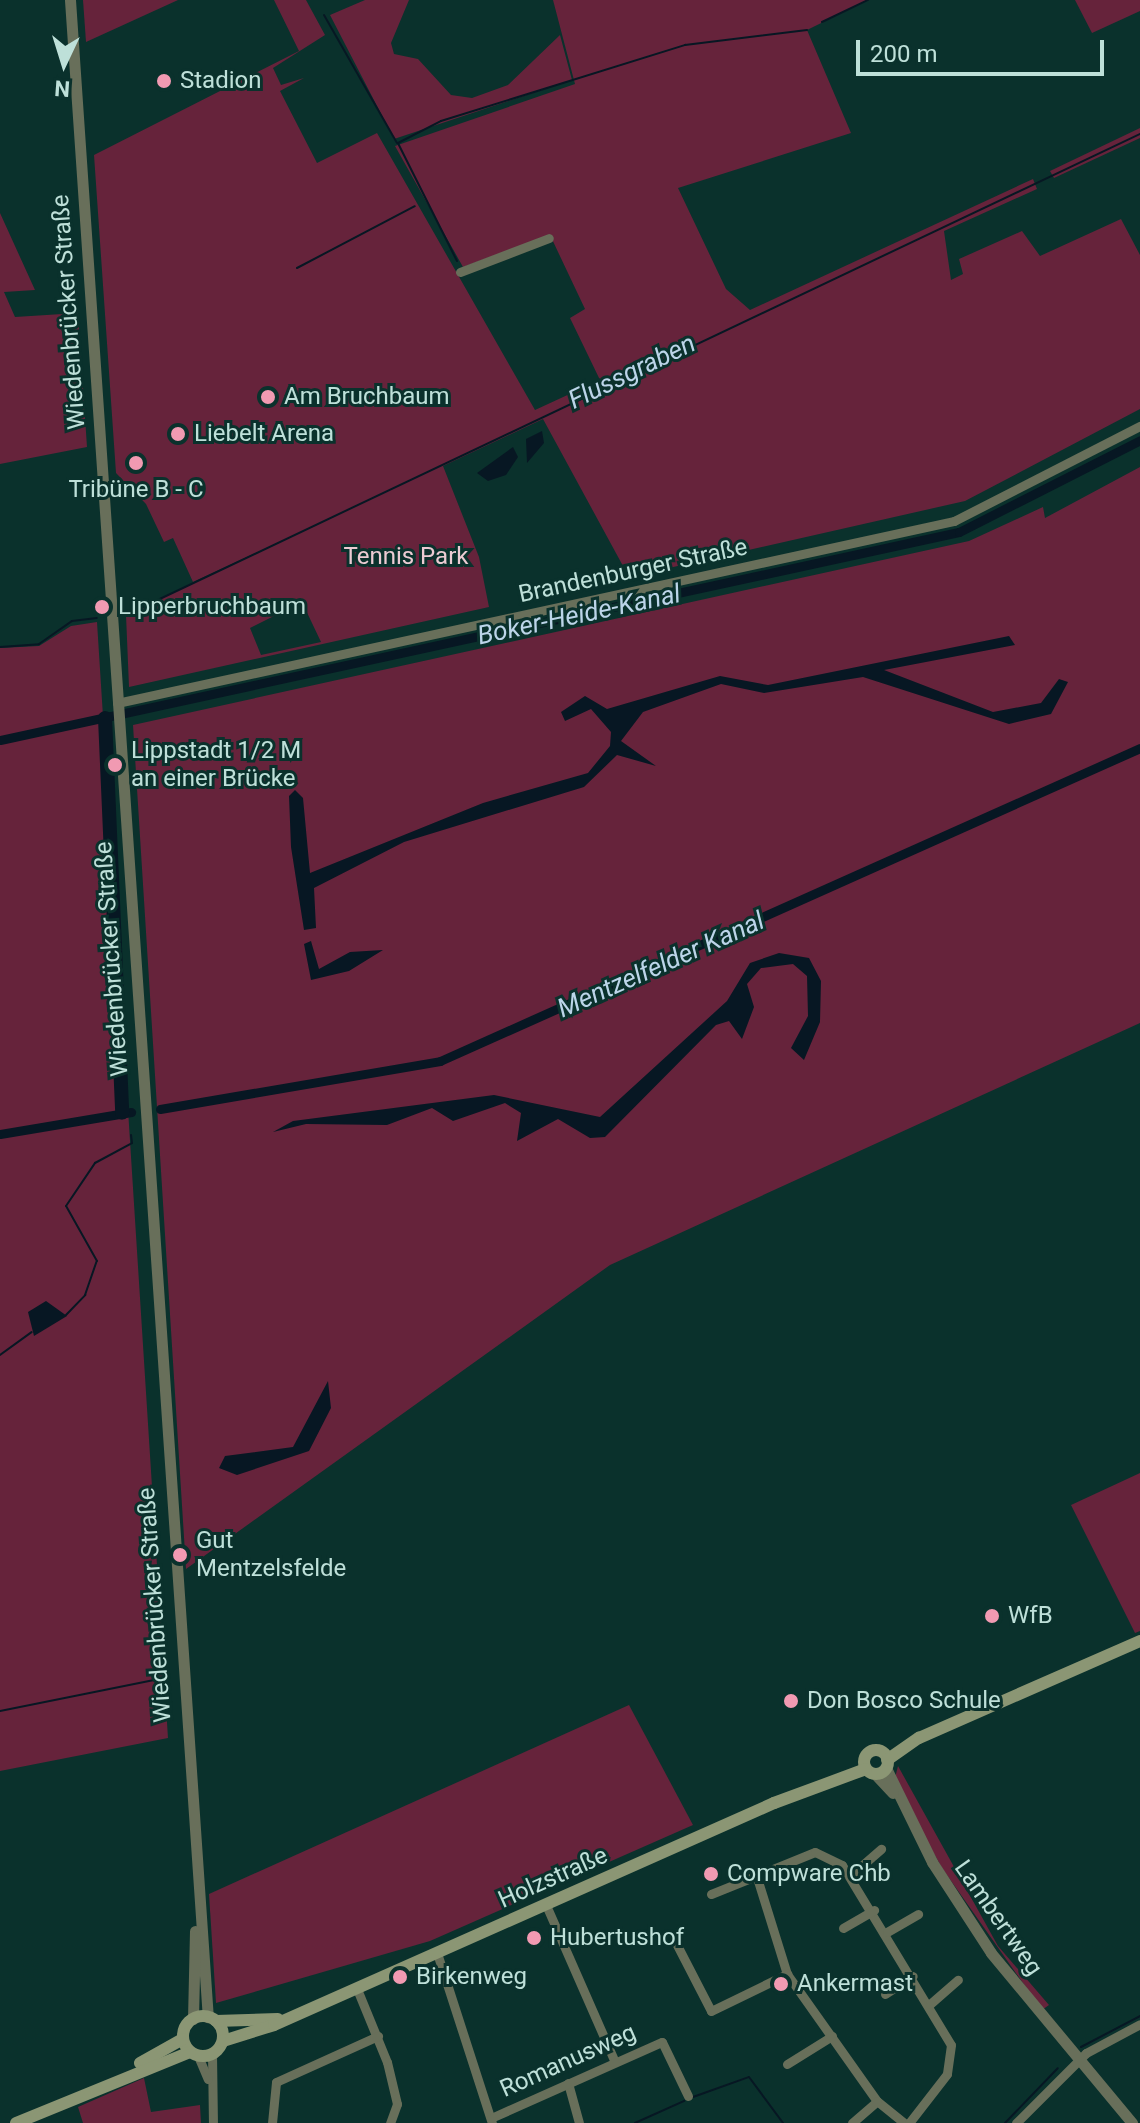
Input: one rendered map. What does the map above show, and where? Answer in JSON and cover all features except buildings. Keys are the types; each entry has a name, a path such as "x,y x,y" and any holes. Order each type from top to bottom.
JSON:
{"main road":[{"name":"Holzstraße","path":"223,2041 289,2019 836,1778 877,1764 905,1746 1140,1641"},
{"path":"193,2019 212,2019"},
{"name":"Wiedenbrücker Straße","path":"183,2039 193,2019"},
{"name":"Holzstraße","path":"212,2019 289,2019"},
{"name":"Wiedenbrücker Straße","path":"212,2019 223,2041"},
{"path":"16,2123 102,2084 183,2039 200,2054"},
{"path":"102,2084 200,2054 223,2041"}],"street":[{"name":"Wiedenbrücker Straße","path":"70,0 197,1914 212,2019"},
{"path":"460,272 549,238"},
{"name":"Brandenburger Straße","path":"118,711 954,521 1140,426"},
{"name":"Lambertweg","path":"877,1764 991,1953 1077,2061 1132,2123"},
{"path":"851,1875 881,1849"},
{"path":"711,1894 758,1881 820,1851 851,1875 930,2004 951,2045 951,2064 906,2123 877,2101 787,1974 758,1881"},
{"path":"546,1905 615,2062"},
{"path":"843,1928 874,1910"},
{"name":"Wiedenbrücker Straße","path":"193,2019 197,1914"},
{"path":"887,1932 918,1914"},
{"path":"677,1945 711,2011 787,1974"},
{"path":"437,1953 492,2120"},
{"path":"885,1994 913,1976"},
{"path":"930,2004 958,1980"},
{"path":"357,1989 378,2036 397,2104 390,2123"},
{"path":"1016,2123 1077,2061 1140,2024"},
{"path":"272,2123 276,2082 378,2036"},
{"path":"787,2064 832,2036"},
{"name":"Romanusweg","path":"492,2120 662,2042 688,2096"},
{"path":"200,2054 210,2086 213,2123"},
{"path":"568,2083 579,2123"},
{"path":"852,2123 877,2101"}],"green space":[{"path":"83,0 178,0 86,42"},
{"name":"Tennis Park","path":"274,0 306,0 325,35 273,68 281,85 304,78 280,91 317,163 377,133 535,410 600,380 570,318 585,309 550,235 463,267 395,146 575,84 553,0 868,0 807,30 851,133 678,188 726,289 750,310 1033,179 1037,189 944,231 951,280 963,274 959,259 1022,231 1040,256 1121,219 1140,255 1140,409 965,501 629,577 543,419 443,466 479,557 489,607 129,687 126,615 340,514 193,582 173,538 164,542 146,504 116,473 94,155 299,51","holes":["302,602 321,642 261,655 250,628"]},
{"path":"365,0 409,0 391,43 394,54 418,59 451,95 472,98 508,85 560,35 572,80 394,139 330,15"},
{"path":"1075,0 1140,0 1140,11 1092,33"},
{"path":"1140,128 1140,138 1054,178 1050,171"},
{"path":"0,213 35,290 4,292 15,317 78,313 87,447 0,464"},
{"path":"1140,467 1140,1023 610,1265 186,1569 133,725 969,541 1043,507 1045,518"},
{"path":"97,622 168,1738 0,1771 0,648 39,646 71,626"},
{"path":"1140,1473 1140,1631 1135,1633 1071,1505"},
{"path":"629,1705 693,1825 430,1941 216,2003 209,1894"},
{"path":"898,1766 998,1946 1049,2005 1042,2010 942,1868 894,1782"},
{"path":"144,2078 151,2112 200,2105 201,2123 83,2123 78,2107"}],"water":[{"path":"542,431 544,443 527,463 526,439"},
{"path":"513,447 518,457 506,475 488,481 477,473"},
{"path":"1009,636 1015,645 884,670 993,712 1041,703 1059,679 1068,682 1051,714 1009,724 863,677 764,693 721,684 643,712 621,741 656,766 617,755 584,787 404,842 314,888 316,928 304,930 291,847 289,796 295,790 303,798 310,873 483,803 588,773 610,746 611,732 591,709 565,721 561,712 585,696 607,709 720,676 768,685"},
{"path":"311,941 319,969 350,952 383,950 349,971 311,980 304,944"},
{"path":"779,953 809,958 821,981 820,1022 804,1060 791,1048 808,1016 807,976 793,964 761,968 747,984 754,1007 742,1039 729,1021 716,1025 605,1137 590,1138 558,1119 517,1141 521,1113 505,1103 453,1121 432,1108 387,1125 306,1124 273,1132 293,1121 494,1095 600,1117 727,1001 750,963"},
{"path":"46,1301 67,1316 34,1336 28,1312"},
{"path":"328,1381 331,1408 309,1451 237,1475 219,1468 225,1456 293,1447"}],"waterway":[{"path":"822,22 868,0"},
{"path":"324,15 397,143"},
{"path":"457,261 398,143 441,121 685,45 807,30"},
{"name":"Flussgraben","path":"126,615 1140,134"},
{"path":"297,268 415,206"},
{"name":"Boker-Heide-Kanal","path":"0,740 959,532 1140,440"},
{"name":"Flussgraben","path":"0,647 39,644 72,621 97,618"},
{"path":"105,718 122,1113"},
{"name":"Mentzelfelder Kanal","path":"160,1109 440,1061 1140,748"},
{"name":"Mentzelfelder Kanal","path":"0,1134 131,1112"},
{"path":"66,1315 85,1295 97,1261 66,1206 95,1163 132,1143 131,1135"},
{"path":"0,1355 32,1332"},
{"path":"0,1711 163,1678"},
{"path":"1081,2047 1140,2016"},
{"path":"1005,2123 1058,2068"},
{"path":"693,2097 749,2077 783,2123"},
{"path":"635,2123 684,2101"}],"place":[{"name":"Stadion","path":"164,81"},
{"name":"Am Bruchbaum","path":"268,397"},
{"name":"Liebelt Arena","path":"178,434"},
{"name":"Tribüne B - C","path":"136,463"},
{"name":"Lipperbruchbaum","path":"102,607"},
{"name":"Lippstadt 1/2 M an einer Brücke","path":"115,765"},
{"name":"Gut Mentzelsfelde","path":"180,1555"},
{"name":"WfB","path":"992,1616"},
{"name":"Don Bosco Schule","path":"791,1701"},
{"name":"Compware Chb","path":"711,1874"},
{"name":"Hubertushof","path":"534,1938"},
{"name":"Birkenweg","path":"400,1977"},
{"name":"Ankermast","path":"781,1984"}]}
